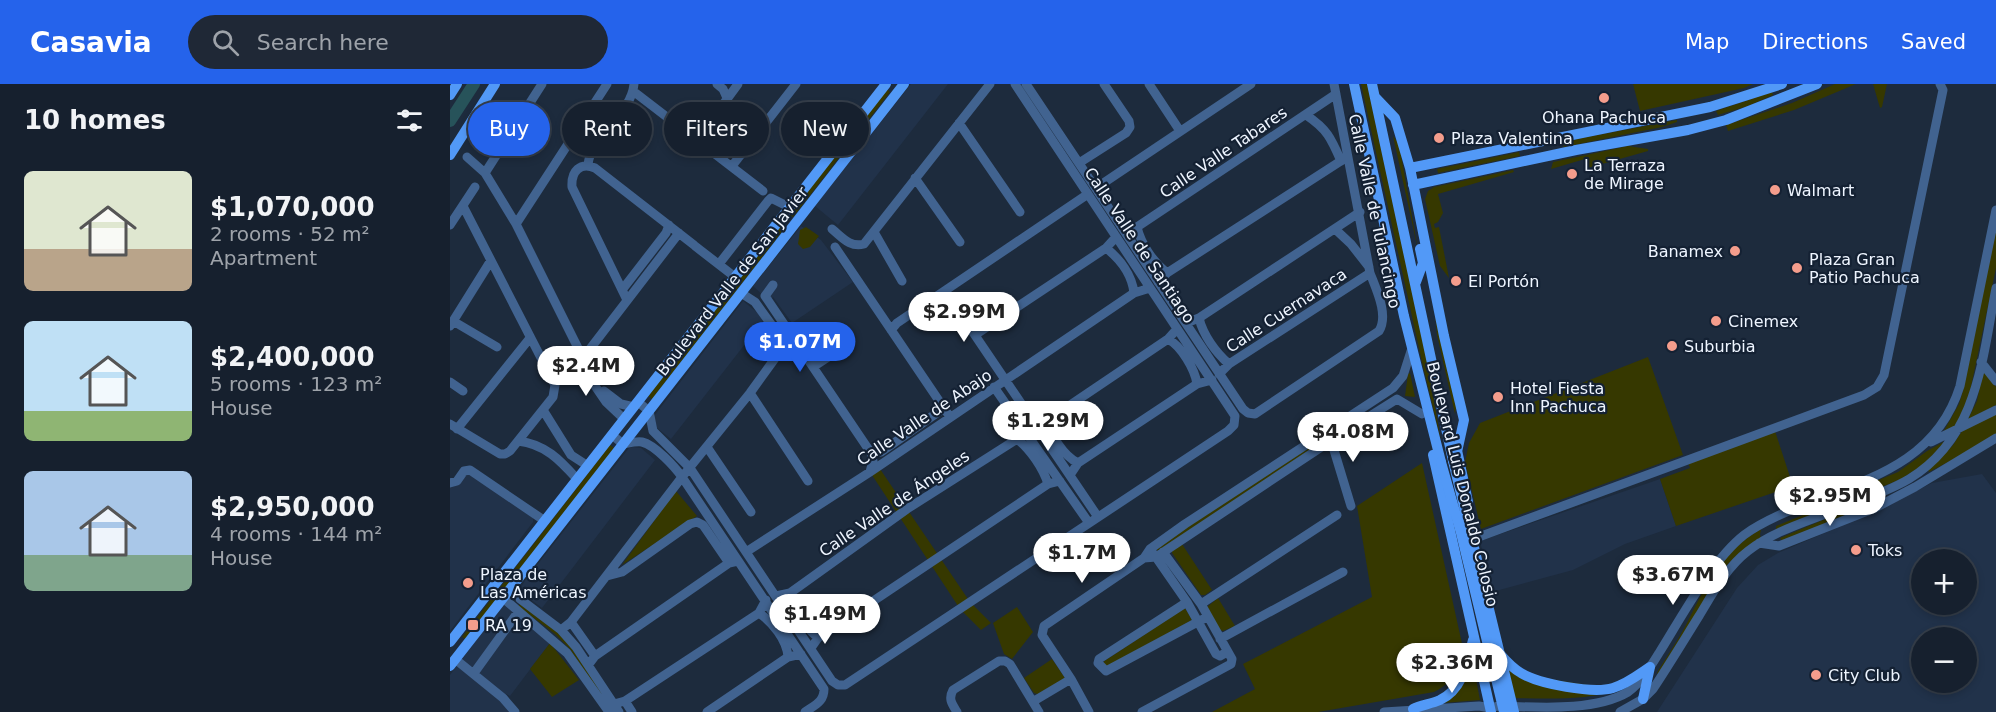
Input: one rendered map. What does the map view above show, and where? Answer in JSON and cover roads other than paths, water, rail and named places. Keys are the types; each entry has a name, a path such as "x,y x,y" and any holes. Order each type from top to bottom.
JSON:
{"main road":[{"path":"450,95 457,84"},
{"path":"450,155 495,84"},
{"path":"886,84 902,86"},
{"name":"Boulevard Valle de San Javier","path":"451,641 886,84"},
{"name":"Boulevard Luis Donaldo Colosio","path":"1354,84 1409,334 1461,533 1503,710"},
{"name":"Boulevard Luis Donaldo Colosio","path":"1372,84 1416,282 1432,367 1476,538 1499,649 1503,710"},
{"path":"1410,168 1710,107 1782,84"},
{"path":"1413,185 1576,150 1688,130 1726,120 1801,87 1817,84"},
{"name":"Boulevard Valle de San Javier","path":"453,662 902,86"},
{"path":"1375,96 1395,118 1410,168 1444,336 1464,420 1455,457"},
{"path":"1413,185 1409,194 1423,262 1416,282"},
{"name":"Boulevard Luis Donaldo Colosio","path":"1409,334 1411,370 1436,465 1475,642 1503,710"},
{"name":"Boulevard Luis Donaldo Colosio","path":"1455,457 1503,710"},
{"path":"451,641 464,648"},
{"path":"1475,642 1482,657 1486,659 1495,657 1499,649 1513,668 1523,675 1550,683 1598,690 1622,685 1650,667"},
{"path":"1413,709 1441,699 1454,690 1462,678 1475,642"},
{"path":"1642,699 1650,667"}],"street":[{"path":"485,173 542,84"},
{"path":"516,224 607,84"},
{"path":"717,84 728,98"},
{"path":"725,102 738,84"},
{"path":"732,166 796,84"},
{"path":"832,229 850,244 858,246 864,244 990,84"},
{"name":"Calle Valle de Santiago","path":"1015,84 1092,191 1154,285 1178,329 1235,416 1234,425 1228,431 1098,516"},
{"name":"Calle Valle de Santiago","path":"1026,84 1079,163 1092,191"},
{"path":"1079,163 1126,133 1130,127 1130,121 1104,84"},
{"path":"1149,84 1180,131"},
{"path":"891,330 897,323 1251,84"},
{"path":"1476,538 1864,395 1877,387 1884,375 1943,90 1940,84"},
{"path":"588,165 589,153 631,97 634,87 664,112"},
{"name":"Calle Valle Tabares","path":"1120,234 1137,226 1305,115 1335,89"},
{"name":"Calle Valle de Tulancingo","path":"1248,413 1255,414 1379,331 1383,322 1379,296 1370,271 1360,212 1344,159 1335,89"},
{"path":"1154,285 1167,273 1344,159 1322,125 1305,115"},
{"path":"959,123 1020,212"},
{"path":"719,156 763,191"},
{"path":"467,157 485,173 516,224 600,394 624,419"},
{"path":"627,300 572,187 571,179 574,171 581,165 595,168 735,277"},
{"path":"915,178 960,242"},
{"path":"450,225 475,187"},
{"path":"719,264 771,198 789,207"},
{"path":"462,206 555,385 553,397 543,410 510,451 500,454 454,427 530,338"},
{"path":"1928,443 1951,412 1960,386 1996,210"},
{"path":"1186,323 1199,318 1360,212"},
{"path":"622,290 666,233 669,225"},
{"path":"1137,226 1139,236 1145,246 1158,266 1167,273"},
{"path":"1335,229 1351,244 1370,271"},
{"path":"874,232 902,281"},
{"path":"583,358 680,233"},
{"path":"975,335 1106,248 1120,234"},
{"path":"835,247 947,413"},
{"path":"1106,248 1115,255 1133,281 1134,292"},
{"path":"490,262 451,324 497,347"},
{"name":"Calle Cuernavaca","path":"1220,374 1229,364 1370,271"},
{"path":"773,285 765,296 871,453 873,460 870,472"},
{"name":"Calle Valle de Santiago","path":"1154,285 1186,323 1243,410 1248,413"},
{"name":"Calle Valle de Abajo","path":"871,453 881,452 994,387 1134,292 1154,285"},
{"path":"1620,712 1642,699 1653,689 1724,577 1735,563 1759,543 1891,488 1934,460 1958,429 1968,411 1996,288"},
{"path":"789,626 811,648 832,681 838,685 844,685 1098,516 945,291"},
{"path":"561,630 571,622 781,350 783,344 781,338 755,302 741,293"},
{"path":"1199,318 1201,327 1221,358 1229,364"},
{"path":"1035,424 1048,420 1168,339 1178,329"},
{"path":"1168,339 1175,343 1196,375 1197,384"},
{"path":"813,367 845,346"},
{"path":"1194,354 1203,348"},
{"path":"1089,712 1071,679 1042,635 1044,626 1144,558 1150,549 1327,430 1394,388 1403,376 1411,351"},
{"path":"1981,362 1996,381"},
{"path":"592,378 616,401 636,404 649,411 650,426 656,435 690,468 746,552 789,626 801,654 824,689 824,696 820,702 805,712"},
{"path":"1070,475 1078,463 1197,384 1212,381"},
{"path":"450,382 463,391"},
{"path":"994,387 1089,523"},
{"path":"1394,388 1396,399 1422,414"},
{"path":"750,393 808,481"},
{"path":"1144,558 1160,555 1396,399"},
{"path":"543,410 571,455 588,466"},
{"path":"1384,712 1479,706 1503,710 1580,706 1612,701 1630,691 1650,667 1720,559 1745,534 1771,519 1884,471 1908,459 1928,443 1996,410"},
{"name":"Calle Valle de Abajo","path":"746,552 870,472 947,413"},
{"path":"1048,420 1049,429 1070,459 1078,463"},
{"path":"1338,423 1342,433"},
{"name":"Calle Valle de Ángeles","path":"771,598 790,593 907,509 1017,439 1025,430"},
{"path":"1327,430 1351,506"},
{"path":"612,435 623,444 642,442 658,453 682,477 734,562"},
{"path":"1759,543 1771,546 1783,544 1875,508 1916,487 1996,438"},
{"path":"1017,439 1025,445 1048,484"},
{"path":"518,441 529,442 548,450 577,479"},
{"path":"706,447 751,512"},
{"path":"1043,455 1052,449"},
{"path":"450,483 457,481 464,471 470,470 545,521"},
{"path":"1909,478 1916,487"},
{"path":"811,648 818,638 1048,484 1060,481"},
{"path":"1875,508 1891,488"},
{"path":"1201,604 1337,515"},
{"path":"1771,519 1773,536 1783,544"},
{"path":"607,576 622,572 690,524 697,522 703,525 734,562 771,598"},
{"path":"1142,712 1232,664 1232,659 1220,639 1187,602 1179,583 1160,555 1150,549"},
{"path":"592,660 734,562"},
{"path":"1220,639 1343,572"},
{"path":"1179,583 1201,604 1203,620 1216,654 1220,656 1227,652"},
{"path":"790,593 791,602 810,631 818,638"},
{"path":"503,598 567,653 611,710"},
{"path":"611,710 759,613 771,598"},
{"path":"520,599 561,630 592,660"},
{"path":"1187,602 1099,659 1098,663 1106,671 1203,620"},
{"path":"474,673 518,612"},
{"path":"759,613 768,619 788,647 789,657"},
{"path":"571,622 592,660 611,710"},
{"path":"707,712 789,657 801,654"},
{"path":"1486,659 1503,710"},
{"path":"957,712 951,702 950,696 953,690 999,661 1010,664 1039,712"},
{"path":"453,662 474,673 503,698 515,712"},
{"path":"1034,701 1071,679"},
{"path":"625,701 632,712"}],"waterway":[{"path":"450,121 474,84"}],"place":[{"name":"Ohana Pachuca","path":"1604,98"},
{"name":"Plaza Valentina","path":"1439,138"},
{"name":"La Terraza de Mirage","path":"1572,174"},
{"name":"Walmart","path":"1775,190"},
{"name":"Banamex","path":"1735,251"},
{"name":"Plaza Gran Patio Pachuca","path":"1797,268"},
{"name":"El Portón","path":"1456,281"},
{"name":"Cinemex","path":"1716,321"},
{"name":"Suburbia","path":"1672,346"},
{"name":"Hotel Fiesta Inn Pachuca","path":"1498,397"},
{"name":"Toks","path":"1856,550"},
{"name":"Plaza de Las Américas","path":"468,583"},
{"name":"RA 19","path":"473,625"},
{"name":"City Club","path":"1816,675"}]}
